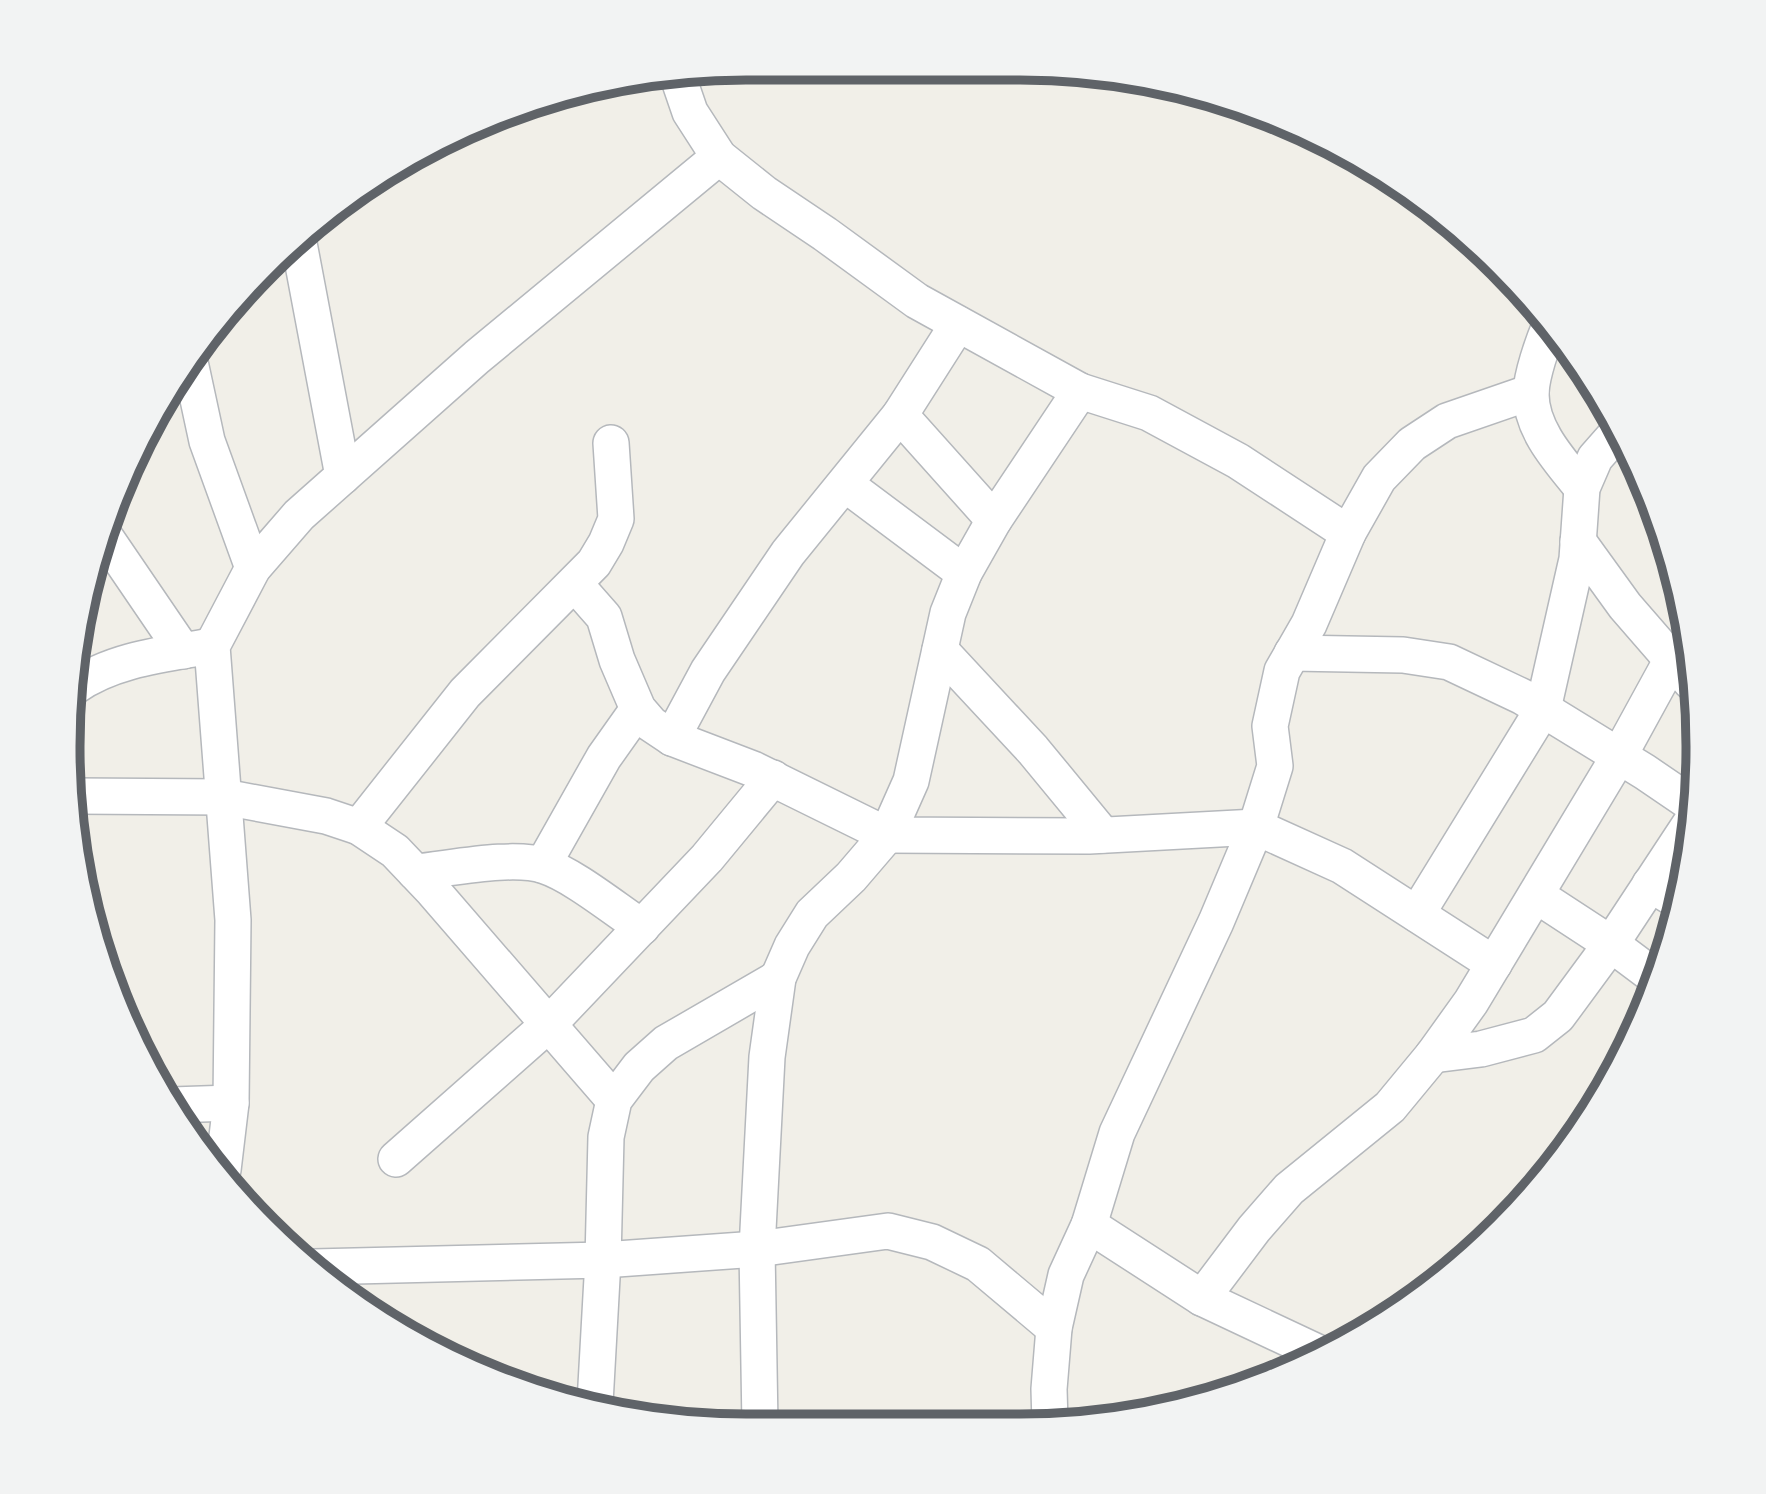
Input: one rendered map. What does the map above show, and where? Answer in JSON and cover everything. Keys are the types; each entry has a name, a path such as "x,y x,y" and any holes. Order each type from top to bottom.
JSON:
{"street":[{"path":"680,84 690,112 719,158 917,302 1080,391 1149,413 1238,461 1348,533"},
{"path":"84,679 142,659 198,649 253,568 299,515 477,357 719,158"},
{"path":"301,253 343,476"},
{"path":"672,738 716,660 788,554 900,415 958,324"},
{"path":"1546,339 1531,392 1537,422 1554,454 1582,488"},
{"path":"193,377 206,440 253,568"},
{"path":"760,1414 757,1249 767,1057 778,978 792,946 812,914 851,877 887,835 911,781 948,612 964,573 994,520 1080,391"},
{"path":"1050,1413 1054,1328 1066,1275 1089,1225 1117,1133 1216,922 1256,827 1275,766 1270,726 1282,671 1309,624 1348,533 1380,478 1412,444 1447,421 1531,392"},
{"path":"900,415 994,520"},
{"path":"1417,914 1543,709 1577,559 1582,488 1595,458 1610,440"},
{"path":"359,827 465,693 594,563 616,519 611,443"},
{"path":"845,484 964,573"},
{"path":"1202,1298 1254,1229 1289,1189 1390,1107 1433,1055 1471,1002 1619,756 1681,671 1625,606 1578,541"},
{"path":"112,545 198,649 223,797 233,920 231,1103 224,1160"},
{"path":"575,583 604,617 617,660 638,709 651,724 672,738 773,778 887,835 1103,835 1256,827 1342,866 1494,964"},
{"path":"940,650 1033,750 1103,835"},
{"path":"1292,653 1403,655 1448,662 1523,697 1683,798"},
{"path":"543,865 604,757 638,709"},
{"path":"396,1159 549,1024 707,858 773,778"},
{"path":"82,796 223,797 326,816 359,827 396,851 614,1100"},
{"path":"415,872 513,862 543,865 642,926"},
{"path":"1433,1055 1481,1049 1534,1035 1558,1016 1611,944 1664,893 1675,863"},
{"path":"1536,895 1646,971"},
{"path":"595,1396 606,1137 614,1100 639,1067 666,1043 778,978"},
{"path":"185,1105 231,1103"},
{"path":"1089,1225 1202,1298 1308,1348"},
{"path":"330,1267 603,1260 757,1249 888,1231 932,1241 978,1264 1054,1328"}]}
